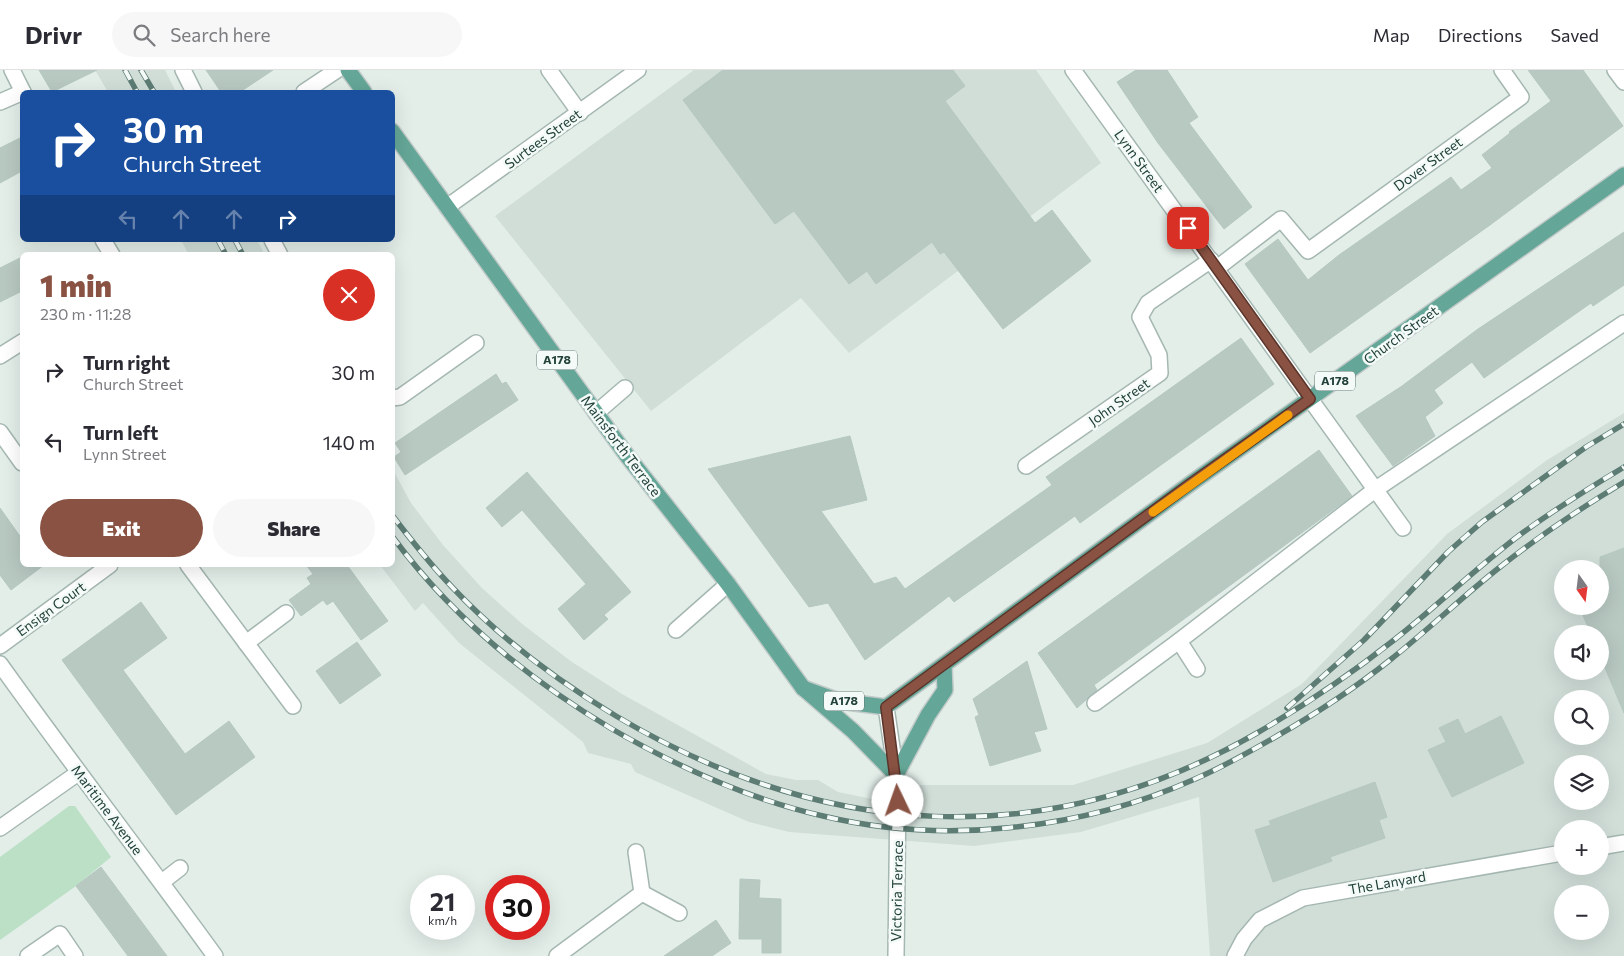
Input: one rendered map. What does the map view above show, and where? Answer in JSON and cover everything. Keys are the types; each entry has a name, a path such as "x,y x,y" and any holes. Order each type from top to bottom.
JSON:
{"main road":[{"path":"348,70 363,90"},
{"name":"Mainsforth Terrace","path":"395,135 596,413 728,584 803,688 853,731 896,775"},
{"name":"Church Street","path":"886,707 1190,484 1624,174"},
{"path":"896,775 928,714 945,690 944,666"},
{"name":"A178","path":"803,688 838,701 886,707"}],"street":[{"path":"12,70 22,90"},
{"path":"183,70 193,90"},
{"path":"307,90 336,70"},
{"path":"549,70 580,113"},
{"name":"Surtees Street","path":"447,207 638,70"},
{"name":"Lynn Street","path":"1073,70 1403,528"},
{"name":"Dover Street","path":"1214,264 1282,218 1308,251 1521,97 1502,70"},
{"path":"1615,70 1624,82"},
{"path":"0,102 20,93"},
{"name":"John Street","path":"1026,466 1160,373 1158,355 1140,316 1148,303 1214,264"},
{"path":"1095,703 1179,642 1376,489 1624,323"},
{"path":"0,356 20,343"},
{"path":"395,398 400,397 476,343"},
{"path":"596,413 625,388"},
{"path":"0,432 20,460"},
{"name":"Ensign Court","path":"0,646 103,567"},
{"path":"189,567 293,706"},
{"path":"676,630 728,584"},
{"path":"246,643 286,613"},
{"path":"1179,642 1198,669"},
{"name":"Maritime Avenue","path":"0,664 78,773 162,882 214,956"},
{"name":"Victoria Terrace","path":"886,707 896,775 896,956"},
{"path":"0,828 78,773"},
{"path":"1609,846 1624,843"},
{"path":"636,852 642,893"},
{"name":"The Lanyard","path":"1235,956 1244,939 1260,920 1304,898 1554,854"},
{"path":"162,882 180,868"},
{"path":"642,893 679,913"},
{"path":"557,956 642,893"},
{"path":"28,956 60,934 75,956"}],"shaded area":[{"path":"95,70 165,70 175,90 107,90"},
{"path":"694,70 1036,70 1101,163 849,353 801,298 651,411 495,216"},
{"path":"182,242 258,242 263,252 187,252"},
{"path":"1624,413 1624,956 1210,956 1199,797 1081,832 974,846 789,832 749,822 635,772 631,764 588,753 583,742 459,643 423,603 415,611 382,567 395,567 395,474 411,503 443,545 482,588 521,623 572,662 622,694 766,774 796,780 818,780 838,792 877,800 919,799 920,785 1073,785 1207,743 1302,684 1447,534 1547,460"}],"green space":[{"path":"69,806 75,806 111,857 76,886 0,940 0,857"}],"building":[{"path":"39,70 97,70 56,90 51,90"},
{"path":"206,70 273,70 243,90 220,90"},
{"path":"723,70 953,70 965,86 945,101 1035,223 1052,210 1091,261 1003,329 944,252 940,254 932,242 876,284 867,271 849,284 794,211 775,224 683,100"},
{"path":"1136,70 1167,70 1198,117 1189,123 1252,207 1224,229 1158,143 1117,82"},
{"path":"1528,70 1583,70 1623,126 1490,225 1310,353 1245,264 1278,239 1308,280 1339,255 1451,177 1461,190 1492,168 1482,155 1551,101"},
{"path":"20,138 20,172 0,183 0,148"},
{"path":"1624,232 1624,285 1593,306 1591,303 1484,378 1472,362 1434,390 1443,403 1425,417 1435,436 1393,466 1356,416 1402,386 1478,329"},
{"path":"20,258 20,292 0,302 0,268"},
{"path":"1241,338 1274,384 1080,523 1075,516 954,602 949,596 865,660 828,603 809,607 708,469 850,436 867,500 821,511 874,584 896,577 905,589 1052,485 1046,477"},
{"path":"496,374 502,384 506,382 518,400 405,475 395,459 395,456 401,452 395,443"},
{"path":"1319,450 1352,496 1094,685 1097,690 1077,708 1038,653"},
{"path":"527,472 631,592 604,615 608,619 584,640 558,609 586,584 522,510 502,527 486,508"},
{"path":"0,508 20,536 20,567 41,567 11,590 0,575"},
{"path":"1624,548 1624,713 1609,677 1609,625 1587,625 1583,615 1609,615 1609,560 1600,560 1600,557"},
{"path":"308,567 348,567 388,621 361,640 333,601 327,605 323,600 301,616 289,600 311,584 307,578 313,574"},
{"path":"141,602 167,638 123,670 185,754 229,721 255,757 176,815 62,660"},
{"path":"357,642 381,675 340,704 316,671"},
{"path":"1027,661 1047,729 1034,732 1041,751 990,766 975,717 979,715 973,699"},
{"path":"1501,716 1524,763 1452,797 1428,750 1446,742 1439,728 1458,719 1465,734"},
{"path":"1375,782 1387,817 1379,820 1385,838 1330,857 1332,861 1273,882 1255,830 1271,825 1269,821"},
{"path":"101,867 167,956 128,956 76,886"},
{"path":"740,879 760,880 759,898 781,899 781,953 762,953 762,939 739,939"},
{"path":"716,920 731,943 712,956 664,956"}],"railway":[{"path":"125,70 136,90"},
{"path":"141,70 153,90"},
{"path":"219,242 224,252"},
{"path":"236,242 241,252"},
{"path":"1287,708 1364,640 1448,552 1482,522 1586,447 1624,424"},
{"path":"395,519 436,570 470,606 509,641 550,673 616,716 694,757 774,788 854,808 935,816 1016,814 1097,799 1177,772 1257,733 1327,689 1378,653 1521,534 1572,499 1624,467"},
{"path":"395,540 415,565 465,619 521,667 550,689 612,729 688,769 768,801 823,816 869,825 916,830 1012,828 1059,821 1106,810 1151,796 1195,779 1237,759 1307,718 1363,680 1404,649 1472,590 1515,556 1560,523 1624,482"}],"slow traffic":[{"path":"1153,512 1288,415"}],"route":[{"path":"898,801 898,788 886,707 1190,484 1310,399 1188,228"}]}
